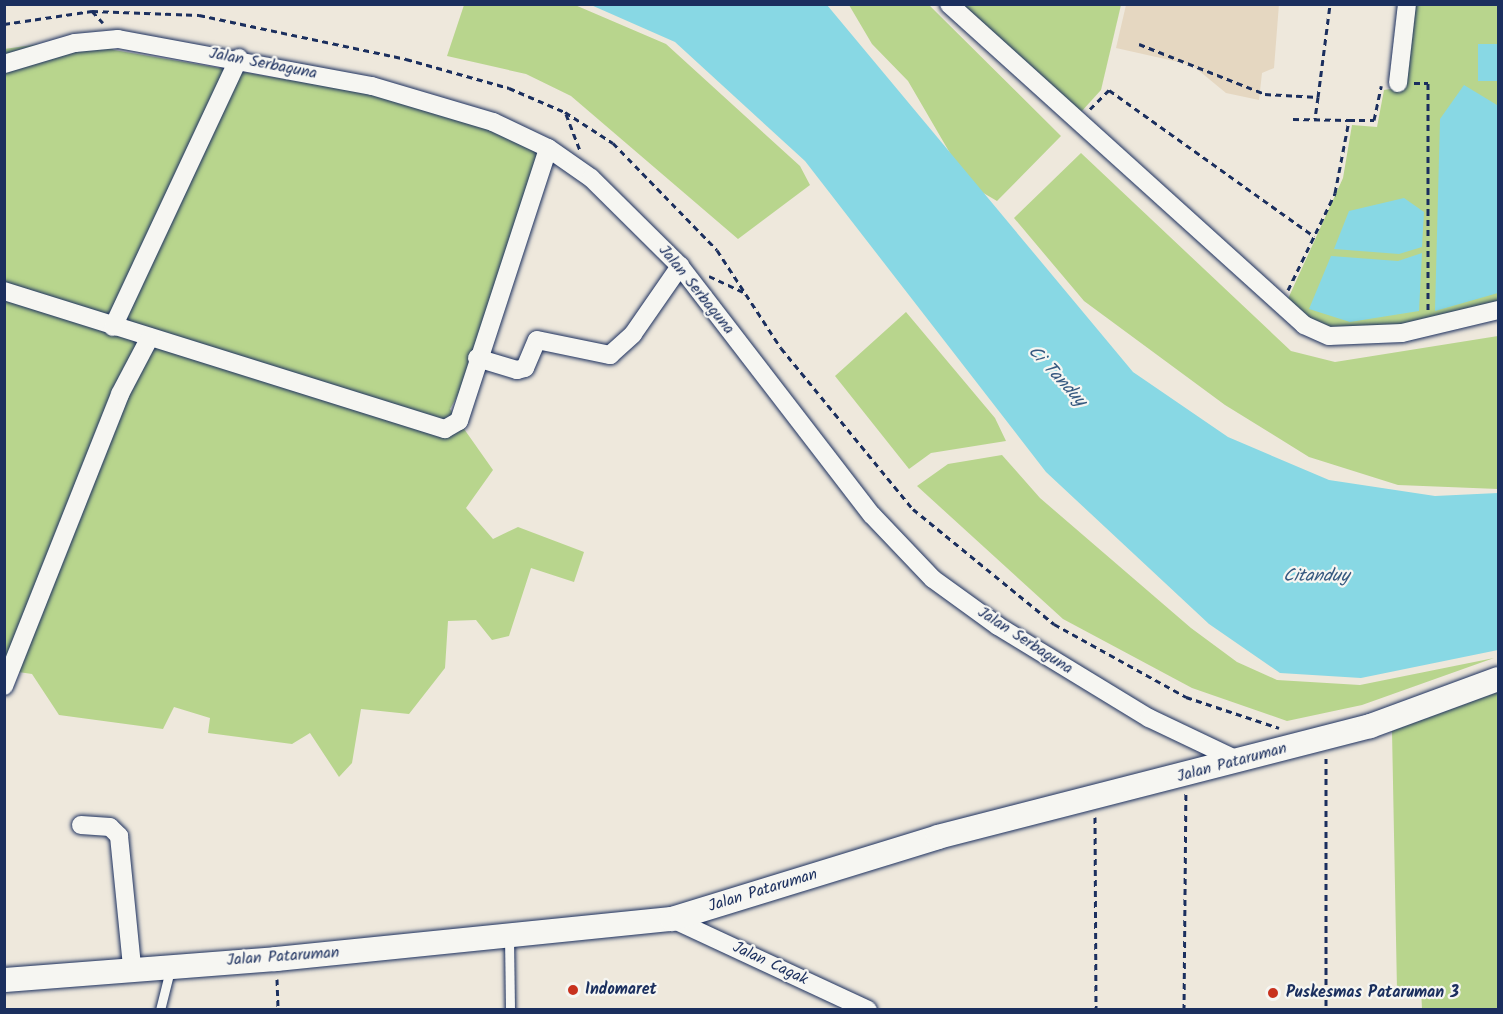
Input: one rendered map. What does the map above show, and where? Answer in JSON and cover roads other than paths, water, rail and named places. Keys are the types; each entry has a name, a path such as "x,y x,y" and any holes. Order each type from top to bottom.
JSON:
{"street":[{"path":"950,4 1304,325 1329,336 1428,327 1498,310"},
{"path":"1398,83 1407,4"},
{"name":"Jalan Serbaguna","path":"4,64 75,43 118,39 239,58 372,86 493,122 548,148 591,178 680,266 872,515 933,579 1121,702 1239,761"},
{"path":"113,327 239,58"},
{"path":"4,291 438,429 459,421 477,358 548,148"},
{"path":"477,358 517,370 525,368 537,340 610,355 633,334 680,266"},
{"path":"4,686 120,394 150,337"},
{"name":"Jalan Pataruman","path":"4,980 132,967 276,960 672,919 938,837 1095,800 1326,738 1498,679"},
{"path":"81,825 110,827 119,836 132,967"},
{"name":"Jalan Cagak","path":"672,919 868,1010"}],"lane":[{"path":"509,937 510,1010"},
{"path":"160,1010 171,965"}],"water":[{"name":"Citanduy","path":"591,5 827,5 1133,372 1228,437 1329,480 1435,496 1498,493 1498,650 1361,678 1280,673 1209,624 1046,472 805,161 675,42"},
{"path":"1478,44 1498,44 1498,81 1478,81"},
{"path":"1464,85 1497,105 1498,293 1435,311 1440,119"},
{"path":"1404,198 1424,212 1422,247 1399,254 1334,249 1349,211"},
{"path":"1422,253 1419,311 1350,322 1309,309 1331,256 1398,261"}],"place":[{"name":"Indomaret","path":"573,990"},
{"name":"Puskesmas Pataruman 3","path":"1273,993"}],"water label":[{"name":"Ci Tanduy","path":"1056,377"}]}
